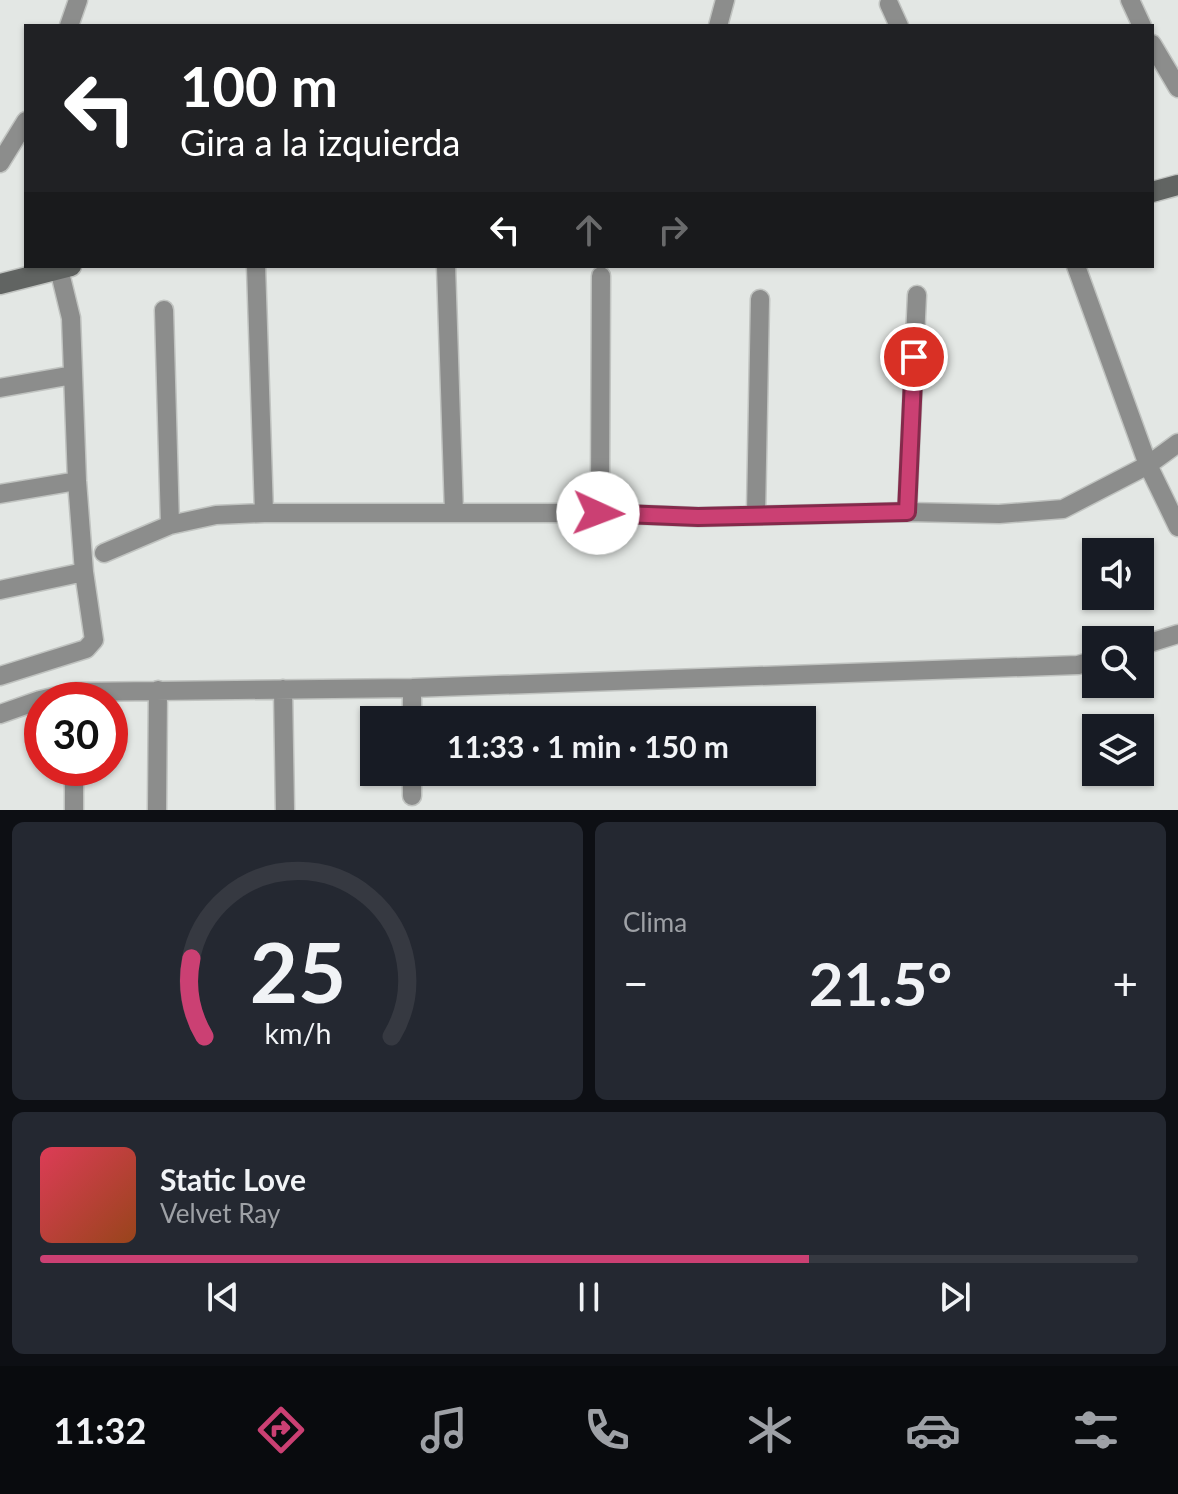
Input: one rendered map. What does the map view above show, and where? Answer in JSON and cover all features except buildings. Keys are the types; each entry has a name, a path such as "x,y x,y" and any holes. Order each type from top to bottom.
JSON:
{"street":[{"path":"70,24 78,0"},
{"path":"719,24 725,0"},
{"path":"1130,0 1141,24"},
{"path":"889,4 898,24"},
{"path":"1154,47 1178,88"},
{"path":"0,163 24,124"},
{"path":"1154,191 1178,185"},
{"path":"0,284 65,268 71,318 84,572 94,640 86,649 0,676"},
{"path":"256,268 264,513"},
{"path":"446,268 454,513"},
{"path":"1077,268 1148,465 1178,527"},
{"path":"598,513 601,276"},
{"path":"907,512 917,295"},
{"path":"756,514 760,299"},
{"path":"164,310 170,525"},
{"path":"0,388 73,375"},
{"path":"104,553 170,525 216,515 598,513 698,517 907,512 999,514 1063,509 1148,465 1178,443"},
{"path":"0,494 77,481"},
{"path":"0,590 84,572"},
{"path":"1154,642 1178,634"},
{"path":"128,692 412,688 1082,664"},
{"path":"412,688 412,706"},
{"path":"283,689 285,810"},
{"path":"157,810 158,690"},
{"path":"0,714 24,706"},
{"path":"74,786 74,810"},
{"path":"412,786 412,796"}],"route":[{"path":"598,513 698,517 907,512 914,357"}]}
